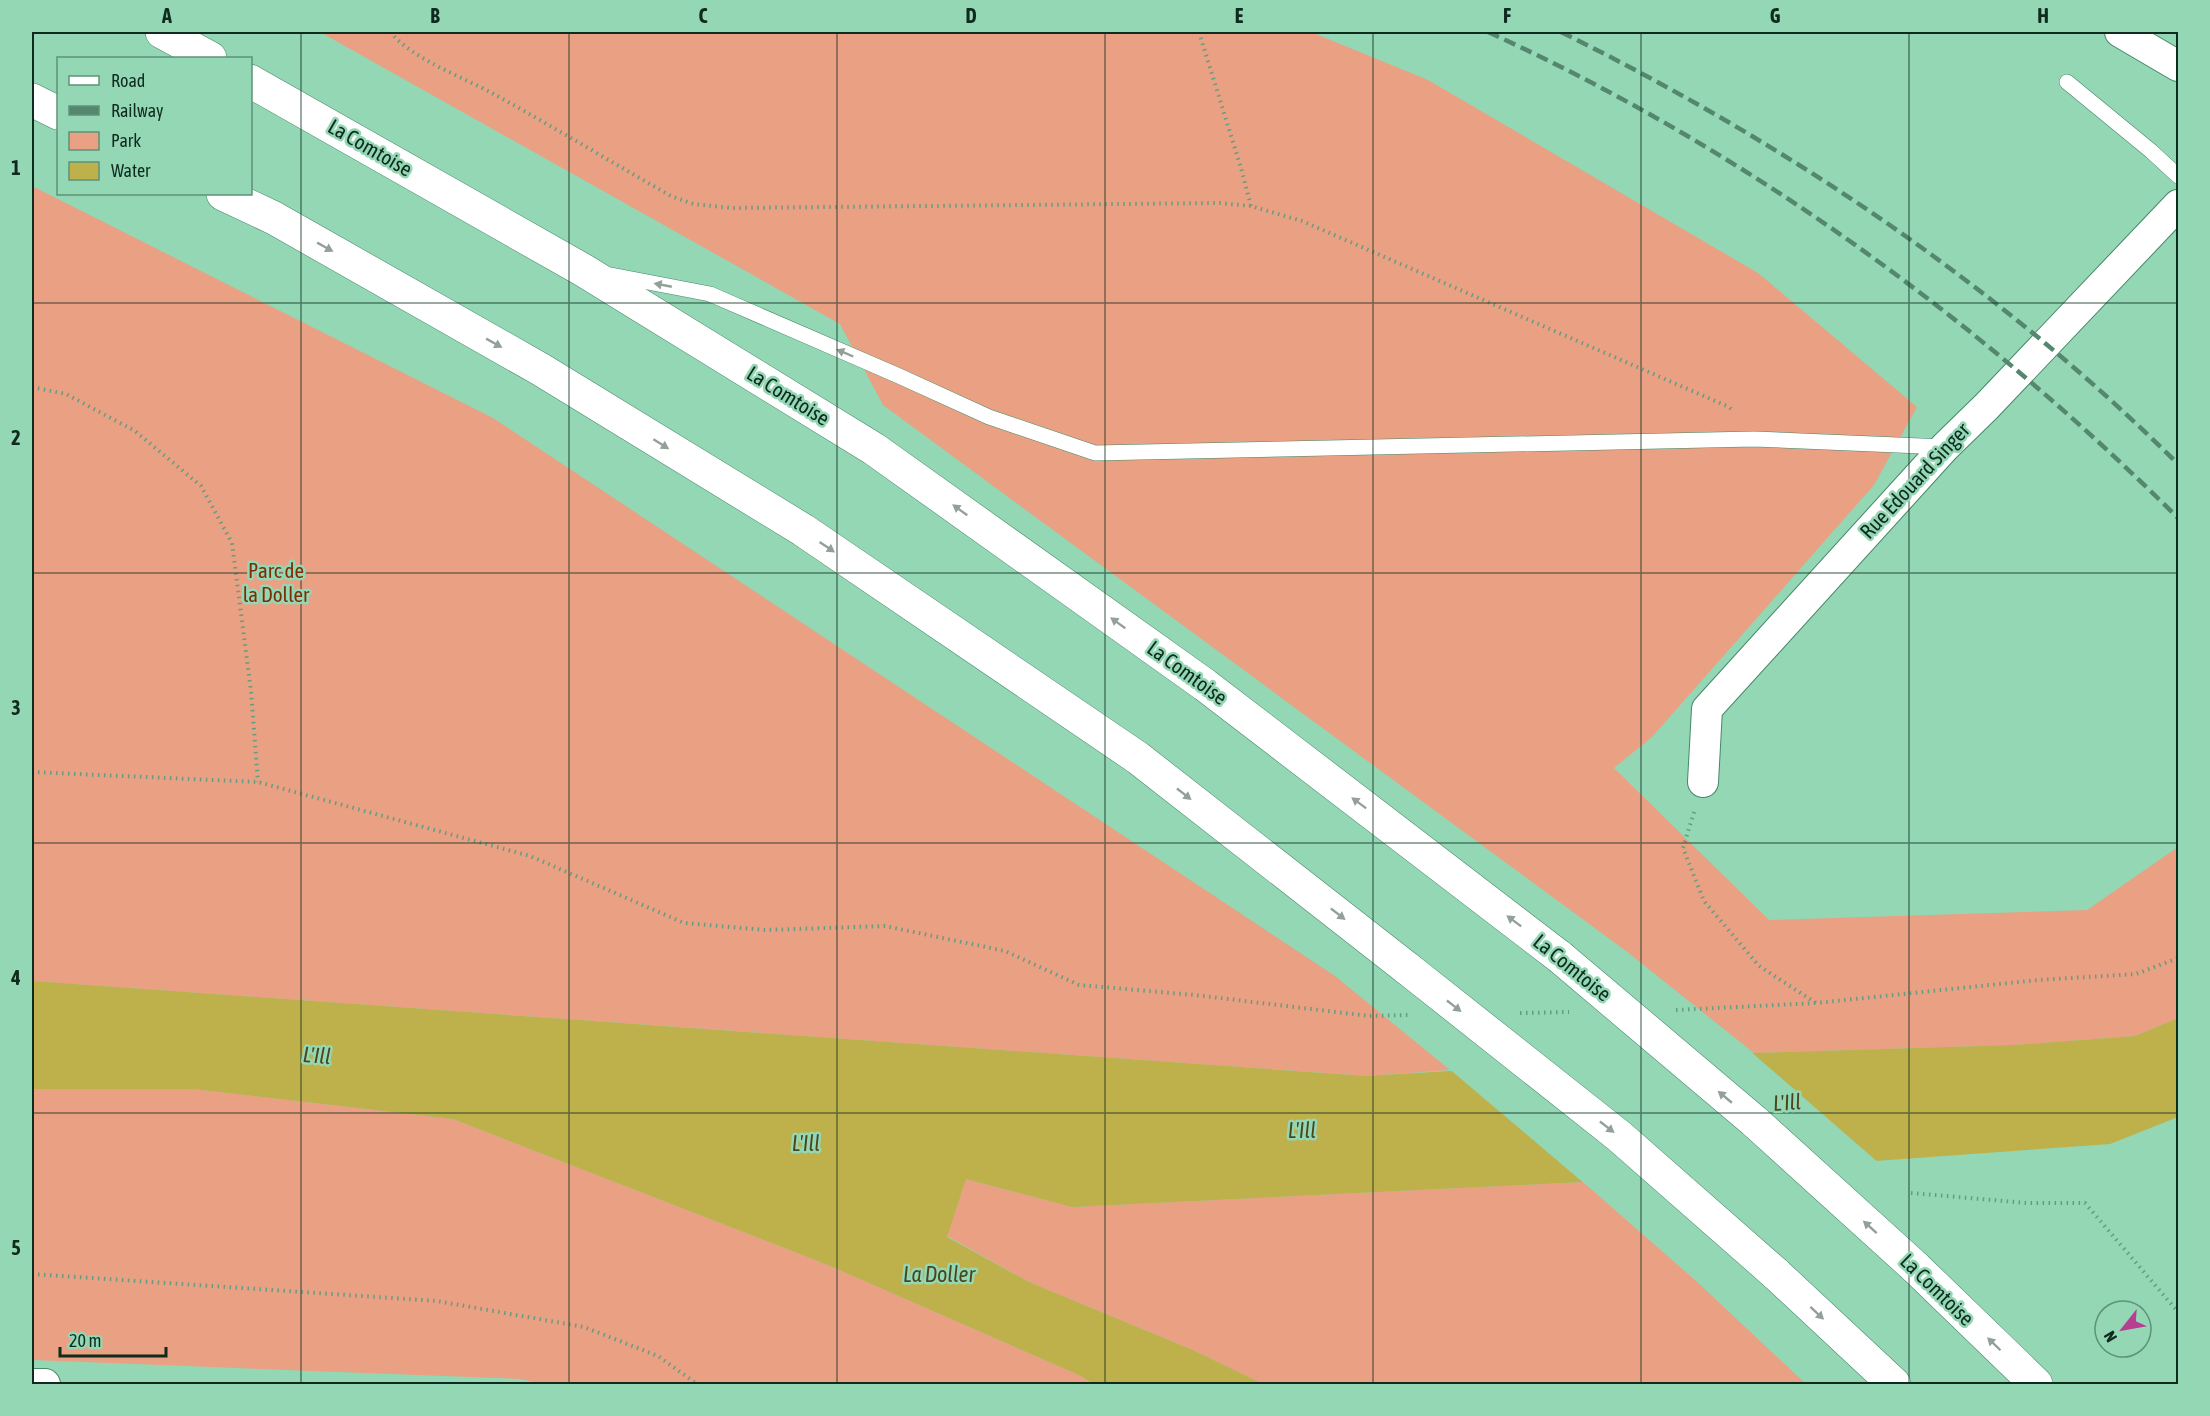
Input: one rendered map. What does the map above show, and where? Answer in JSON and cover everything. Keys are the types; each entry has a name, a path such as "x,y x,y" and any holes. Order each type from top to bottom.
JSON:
{"highway":[{"path":"162,32 208,57"},
{"name":"La Comtoise","path":"252,82 584,270 874,449 1205,685 1560,957 1754,1121 1914,1266 2036,1384"},
{"path":"32,100 57,112"},
{"path":"225,195 284,224 540,369 803,530 1138,758 1619,1136 1775,1273 1894,1384"}],"street":[{"path":"2120,32 2178,66"},
{"name":"Rue Edouard Singer","path":"1703,782 1707,709 1945,447 1987,406 2178,205"},
{"path":"32,1384 45,1384"}],"lane":[{"path":"2067,82 2178,176"},
{"path":"584,270 710,294 989,417 1095,453 1754,439 1945,447"}],"path":[{"path":"390,32 416,53 493,93 671,196 693,204 731,208 1220,203 1251,206 1302,221 1730,407 1754,439"},
{"path":"1199,32 1251,206"},
{"path":"32,387 66,394 135,431 201,486 232,543 251,691 258,782"},
{"path":"32,772 258,782 530,856 684,923 765,930 885,926 1005,951 1079,985 1195,995 1369,1016 1415,1015"},
{"path":"1703,782 1683,848 1704,901 1759,966 1816,1003"},
{"path":"1669,1010 1816,1003 2038,980 2136,974 2178,958"},
{"path":"1519,1013 1577,1012"},
{"path":"1911,1193 2027,1203 2085,1203 2178,1312"},
{"path":"32,1274 437,1301 584,1328 658,1356 697,1384"}],"green space":[{"path":"320,32 1311,32 1428,80 1758,273 1917,407 1874,485 1652,737 1614,768 1769,920 2087,910 2178,847 2178,1018 2135,1036 2014,1045 1754,1053 1626,951 883,405 840,324"},
{"name":"Parc de la Doller","path":"32,186 493,418 1335,976 1450,1070 1367,1076 32,981"},
{"path":"32,1089 193,1089 453,1119 828,1265 1079,1375 1094,1384 544,1384 520,1379 32,1360"},
{"path":"966,1179 1072,1207 1583,1182 1695,1280 1806,1384 1263,1384 1195,1351 1029,1282 947,1236"}],"water":[{"name":"L'Ill","path":"32,981 1366,1076 1754,1053 2014,1045 2135,1036 2178,1018 2178,1117 2110,1144 1583,1182 1072,1207 966,1179 947,1237 1029,1282 1195,1351 1263,1384 1094,1384 1079,1375 828,1265 453,1119 193,1089 32,1089"}],"pier":[{"path":"1750,1051 1880,1164 1586,1185 1447,1067"}],"railway":[{"path":"1488,32 1583,78 1676,129 1767,185 1855,245 1940,308 2022,375 2102,445 2178,518"},
{"path":"1561,32 1727,121 1887,223 2038,337 2110,399 2178,464"}],"water label":[{"name":"La Doller","path":"939,1274"}]}
